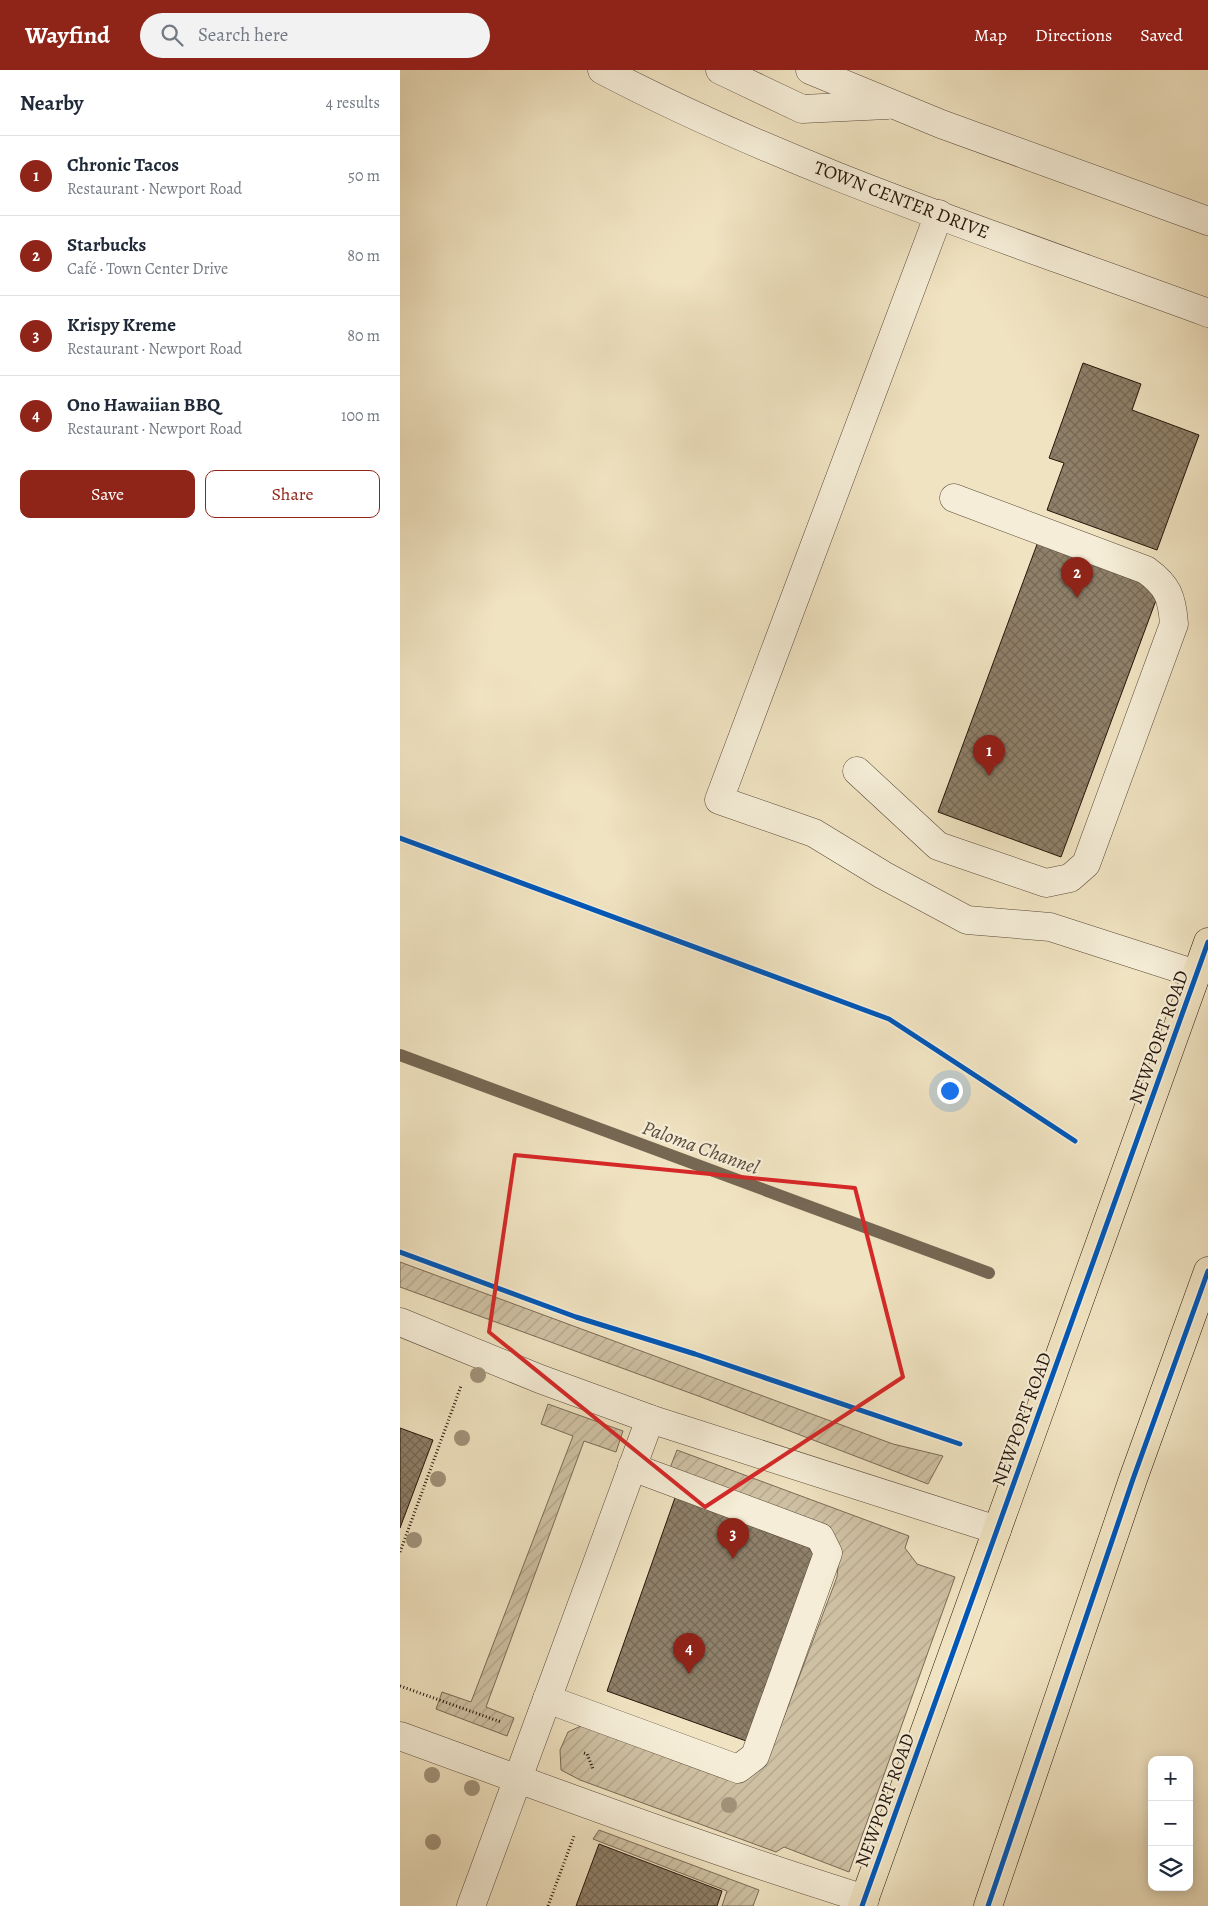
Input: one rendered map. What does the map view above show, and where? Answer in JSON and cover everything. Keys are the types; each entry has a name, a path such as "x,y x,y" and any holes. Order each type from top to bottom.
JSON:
{"main road":[{"name":"NEWPORT ROAD","path":"863,1903 1208,942"},
{"path":"988,1906 1133,1479 1208,1271"}],"street":[{"name":"TOWN CENTER DRIVE","path":"602,70 677,109 939,214 1208,313"},
{"path":"720,70 802,110 894,105"},
{"path":"810,70 894,105 1208,221"},
{"path":"939,214 720,800 814,833 883,875 968,920 1050,927 1196,974"},
{"path":"857,772 938,846 1046,883 1070,878 1086,864 1174,624 1172,601 1161,581 1146,570 954,498"},
{"path":"400,1322 540,1379 650,1419 997,1530"},
{"path":"471,1906 519,1780 650,1419"},
{"path":"547,1699 738,1769 755,1756 793,1655 828,1553 820,1537 632,1467"},
{"path":"400,1736 863,1903"}],"path":[{"path":"400,1552 474,1352"}],"highlighted area":[{"path":"515,1155 855,1188 903,1377 705,1507 489,1332"}],"shaded area":[{"path":"400,1262 893,1444 943,1456 928,1484 701,1397 400,1287"},
{"path":"548,1404 623,1431 616,1452 584,1441 486,1707 514,1718 507,1736 436,1709 442,1692 471,1702 573,1436 541,1424"},
{"path":"677,1450 909,1536 905,1548 917,1564 955,1577 849,1872 784,1847 776,1852 580,1780 561,1770 560,1750 568,1732 583,1725 724,1778 768,1759 837,1577 839,1555 670,1468"},
{"path":"599,1830 759,1890 753,1906 722,1906 727,1891 593,1839"}],"building":[{"path":"1083,363 1141,384 1132,410 1199,435 1157,550 1047,510 1064,463 1049,458"},
{"path":"1039,539 1162,584 1061,857 938,812"},
{"path":"400,1428 433,1440 400,1528"},
{"path":"683,1475 821,1542 749,1742 607,1691"},
{"path":"599,1844 722,1891 717,1906 576,1906"}],"waterway":[{"name":"Paloma Channel","path":"400,1055 989,1273"}],"cycle path":[{"path":"400,838 889,1019 1075,1141"},
{"path":"862,1906 1208,942"},
{"path":"400,1252 576,1317 695,1354 960,1444"},
{"path":"988,1906 1133,1479 1208,1271"}],"place":[{"name":"Starbucks","path":"1077,598"},
{"name":"Chronic Tacos","path":"989,776"},
{"name":"Krispy Kreme","path":"733,1559"},
{"name":"Ono Hawaiian BBQ","path":"689,1674"}]}
